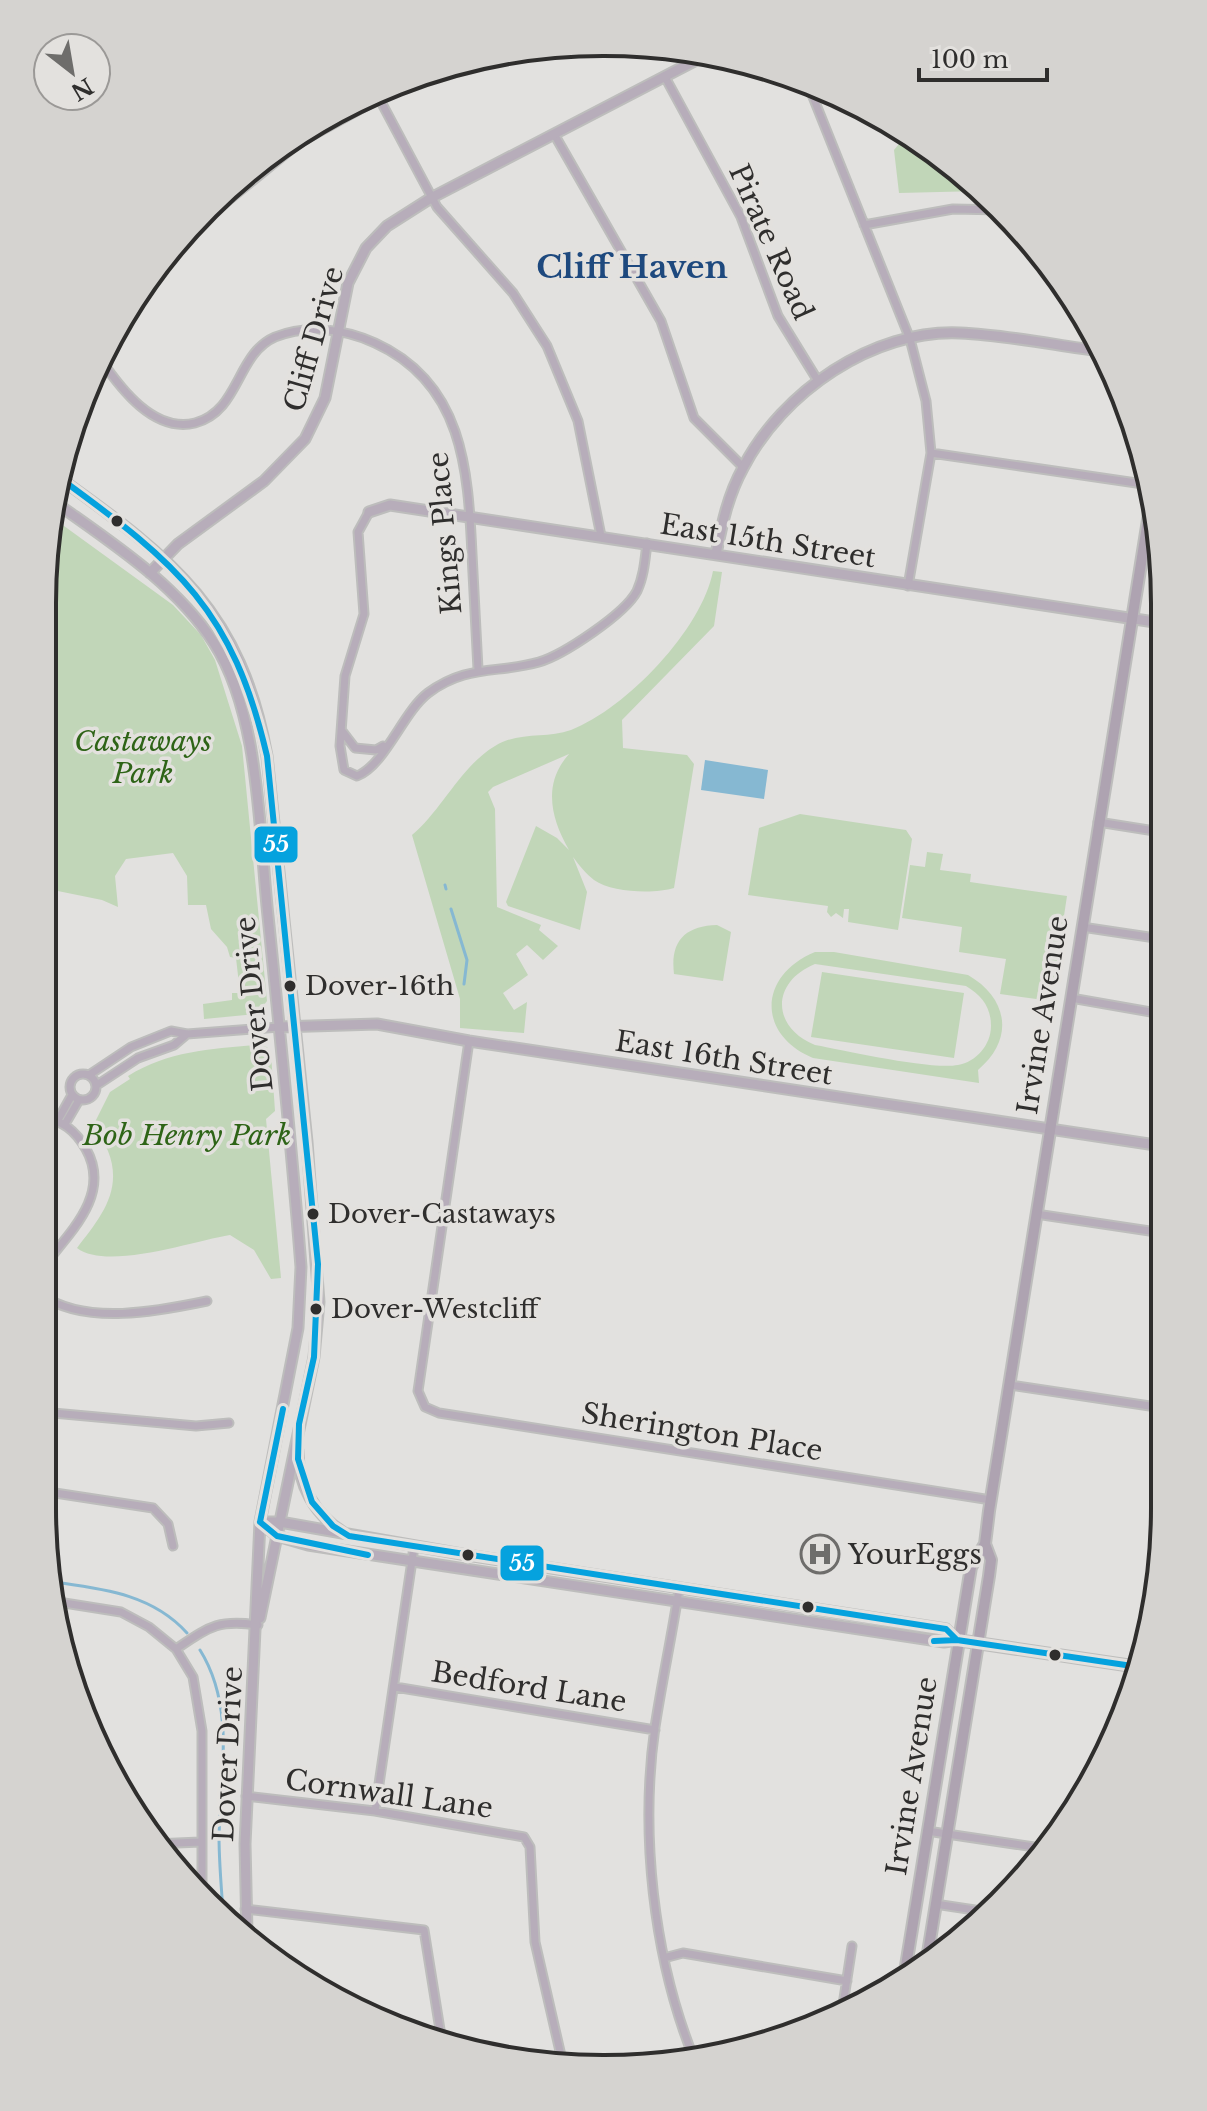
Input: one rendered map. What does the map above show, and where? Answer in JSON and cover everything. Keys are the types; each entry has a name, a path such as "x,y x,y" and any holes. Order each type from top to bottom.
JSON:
{"main road":[{"name":"Irvine Avenue","path":"906,1964 957,1640 971,1567 985,1544 1146,531"},
{"name":"Irvine Avenue","path":"929,1948 991,1560 985,1544"},
{"path":"957,1640 1127,1665"}],"street":[{"name":"Cliff Drive","path":"150,573 163,558 264,481 305,439 325,398 348,283 366,248 387,226 431,198 690,64"},
{"name":"Pirate Road","path":"665,77 741,217 778,316 818,381"},
{"path":"813,98 910,339 928,414 931,453 908,586"},
{"path":"382,103 431,198 513,293 547,346 578,421 601,536"},
{"path":"554,134 661,321 694,418 743,467"},
{"path":"864,225 953,209 984,210"},
{"name":"Kings Place","path":"109,369 149,414 181,425 197,422 228,402 260,347 275,338 318,330 353,332 397,353 423,375 444,404 458,435 468,478 478,669"},
{"path":"716,554 727,506 743,467 772,425 818,381 852,360 910,339 958,333 1089,350"},
{"path":"931,453 1137,483"},
{"name":"Dover Drive","path":"70,486 163,558 220,622 247,676 260,714 318,1264 314,1357 258,1625"},
{"name":"East 15th Street","path":"369,512 390,505 471,516 1151,622"},
{"name":"Dover Drive","path":"65,510 150,573 192,612 216,646 243,719 253,770 301,1267 298,1328 260,1522 258,1625 246,1796 246,1922"},
{"path":"369,512 358,532 364,614 345,676 341,730 340,759 350,774 364,773 426,695 453,677 478,669 539,662 612,618 636,592 647,543"},
{"path":"341,730 347,741 364,751 376,750 388,743"},
{"path":"1098,822 1151,830"},
{"path":"1082,927 1151,937"},
{"path":"1071,998 1151,1012"},
{"name":"East 16th Street","path":"279,1027 377,1024 469,1041 1151,1144"},
{"path":"62,1122 76,1097 73,1078 81,1074 89,1075 131,1047 171,1031 187,1034 279,1027"},
{"path":"76,1097 92,1097 97,1085 137,1059 174,1045 187,1034"},
{"name":"Sherington Place","path":"469,1041 418,1391 425,1407 439,1413 991,1500"},
{"path":"131,1047 137,1059"},
{"path":"89,1075 97,1085"},
{"path":"56,1120 62,1122 83,1144 94,1163 96,1185 85,1210 56,1249"},
{"path":"1036,1214 1151,1231"},
{"path":"301,1267 318,1264"},
{"path":"56,1301 66,1306 146,1314 207,1301"},
{"path":"1010,1385 1151,1406"},
{"path":"56,1413 196,1426 229,1423"},
{"path":"299,1424 298,1459 305,1488 321,1515 349,1536"},
{"path":"56,1493 153,1508 168,1524 173,1546"},
{"path":"260,1522 280,1522 414,1547 946,1629 957,1640"},
{"path":"260,1522 277,1536 413,1562 828,1627 944,1642 957,1640"},
{"path":"375,1811 414,1547"},
{"path":"679,1589 655,1730 650,1866 664,1958 690,2047"},
{"path":"65,1603 121,1612 149,1627 176,1649 211,1625 230,1621 258,1625"},
{"path":"774,1619 778,1604"},
{"path":"828,1627 863,1623 871,1618"},
{"name":"Dover Drive","path":"176,1649 193,1677 201,1706 202,1879"},
{"name":"Bedford Lane","path":"395,1687 655,1730"},
{"name":"Cornwall Lane","path":"246,1796 375,1811 524,1837 530,1847 535,1942 560,2053"},
{"path":"927,1831 1033,1847"},
{"path":"171,1843 200,1842"},
{"path":"935,1904 974,1910"},
{"path":"245,1909 424,1930 440,2030"},
{"path":"844,2000 852,1946"},
{"path":"664,1958 683,1953 847,1981"}],"green space":[{"path":"900,143 963,191 899,193 894,150"},
{"name":"Castaways Park","path":"62,525 173,605 201,635 215,660 242,746 267,1001 257,1014 204,1019 203,1004 232,1000 232,993 240,993 236,958 230,957 227,947 211,929 206,905 188,905 187,876 173,853 126,859 115,876 118,907 102,900 56,891 56,604"},
{"path":"713,571 722,572 714,626 622,720 623,748 687,755 694,764 674,888 645,892 611,888 594,880 573,857 587,892 580,930 508,906 506,902 536,826 557,838 569,850 557,825 552,800 555,777 569,754 493,787 488,792 495,809 497,907 541,925 539,930 558,946 543,960 527,945 516,954 528,975 503,993 514,1010 527,1002 524,1033 460,1028 460,999 412,835 472,765 495,746 513,738 571,730 593,719 638,685 678,641 694,617"},
{"path":"800,814 906,830 912,839 898,930 848,922 849,909 844,909 843,918 836,913 831,917 827,912 828,906 748,895 759,828"},
{"path":"927,852 943,854 940,870 971,874 970,882 1067,896 1051,1001 1000,994 1006,959 959,952 962,927 902,918 910,865 925,867"},
{"path":"717,925 731,932 723,981 674,974 677,944 682,938 696,928"},
{"path":"815,952 834,952 968,975 992,995 1002,1020 998,1045 978,1070 979,1083 813,1058 794,1047 781,1035 772,1005 775,989 796,962","holes":["815,964 966,986 981,998 987,1008 991,1019 990,1033 985,1046 976,1056 958,1065 909,1062 815,1045 790,1027 782,1004 790,982"]},
{"path":"822,972 964,993 954,1058 811,1037"},
{"name":"Bob Henry Park","path":"255,1045 267,1047 271,1054 275,1111 266,1119 281,1278 271,1279 254,1250 230,1235 129,1256 108,1257 77,1248 101,1215 111,1192 112,1165 94,1124 110,1092 130,1079 128,1076 158,1061 190,1053"}],"water":[{"path":"705,760 768,770 764,799 701,790"}],"waterway":[{"path":"445,885 446,889"},
{"path":"451,909 467,960 464,984"},
{"path":"62,1583 108,1591 142,1602 173,1620 187,1633"},
{"path":"200,1650 211,1672 222,1717 219,1836 222,1901"}],"transit line":[{"name":"55","path":"70,485 138,538 195,595 218,627 237,663 267,756 318,1264 314,1357 299,1424 298,1459 312,1502 333,1526 349,1536 946,1629 957,1640"},
{"name":"55","path":"260,1522 283,1409"},
{"name":"55","path":"260,1522 277,1536 368,1555"},
{"name":"55","path":"934,1641 957,1640 1127,1665"}],"place":[{"name":"Dover-16th","path":"290,986"},
{"name":"Dover-Castaways","path":"313,1214"},
{"name":"Dover-Westcliff","path":"316,1309"},
{"name":"YourEggs","path":"820,1554"}],"district":[{"name":"Cliff Haven","path":"632,267"}]}
